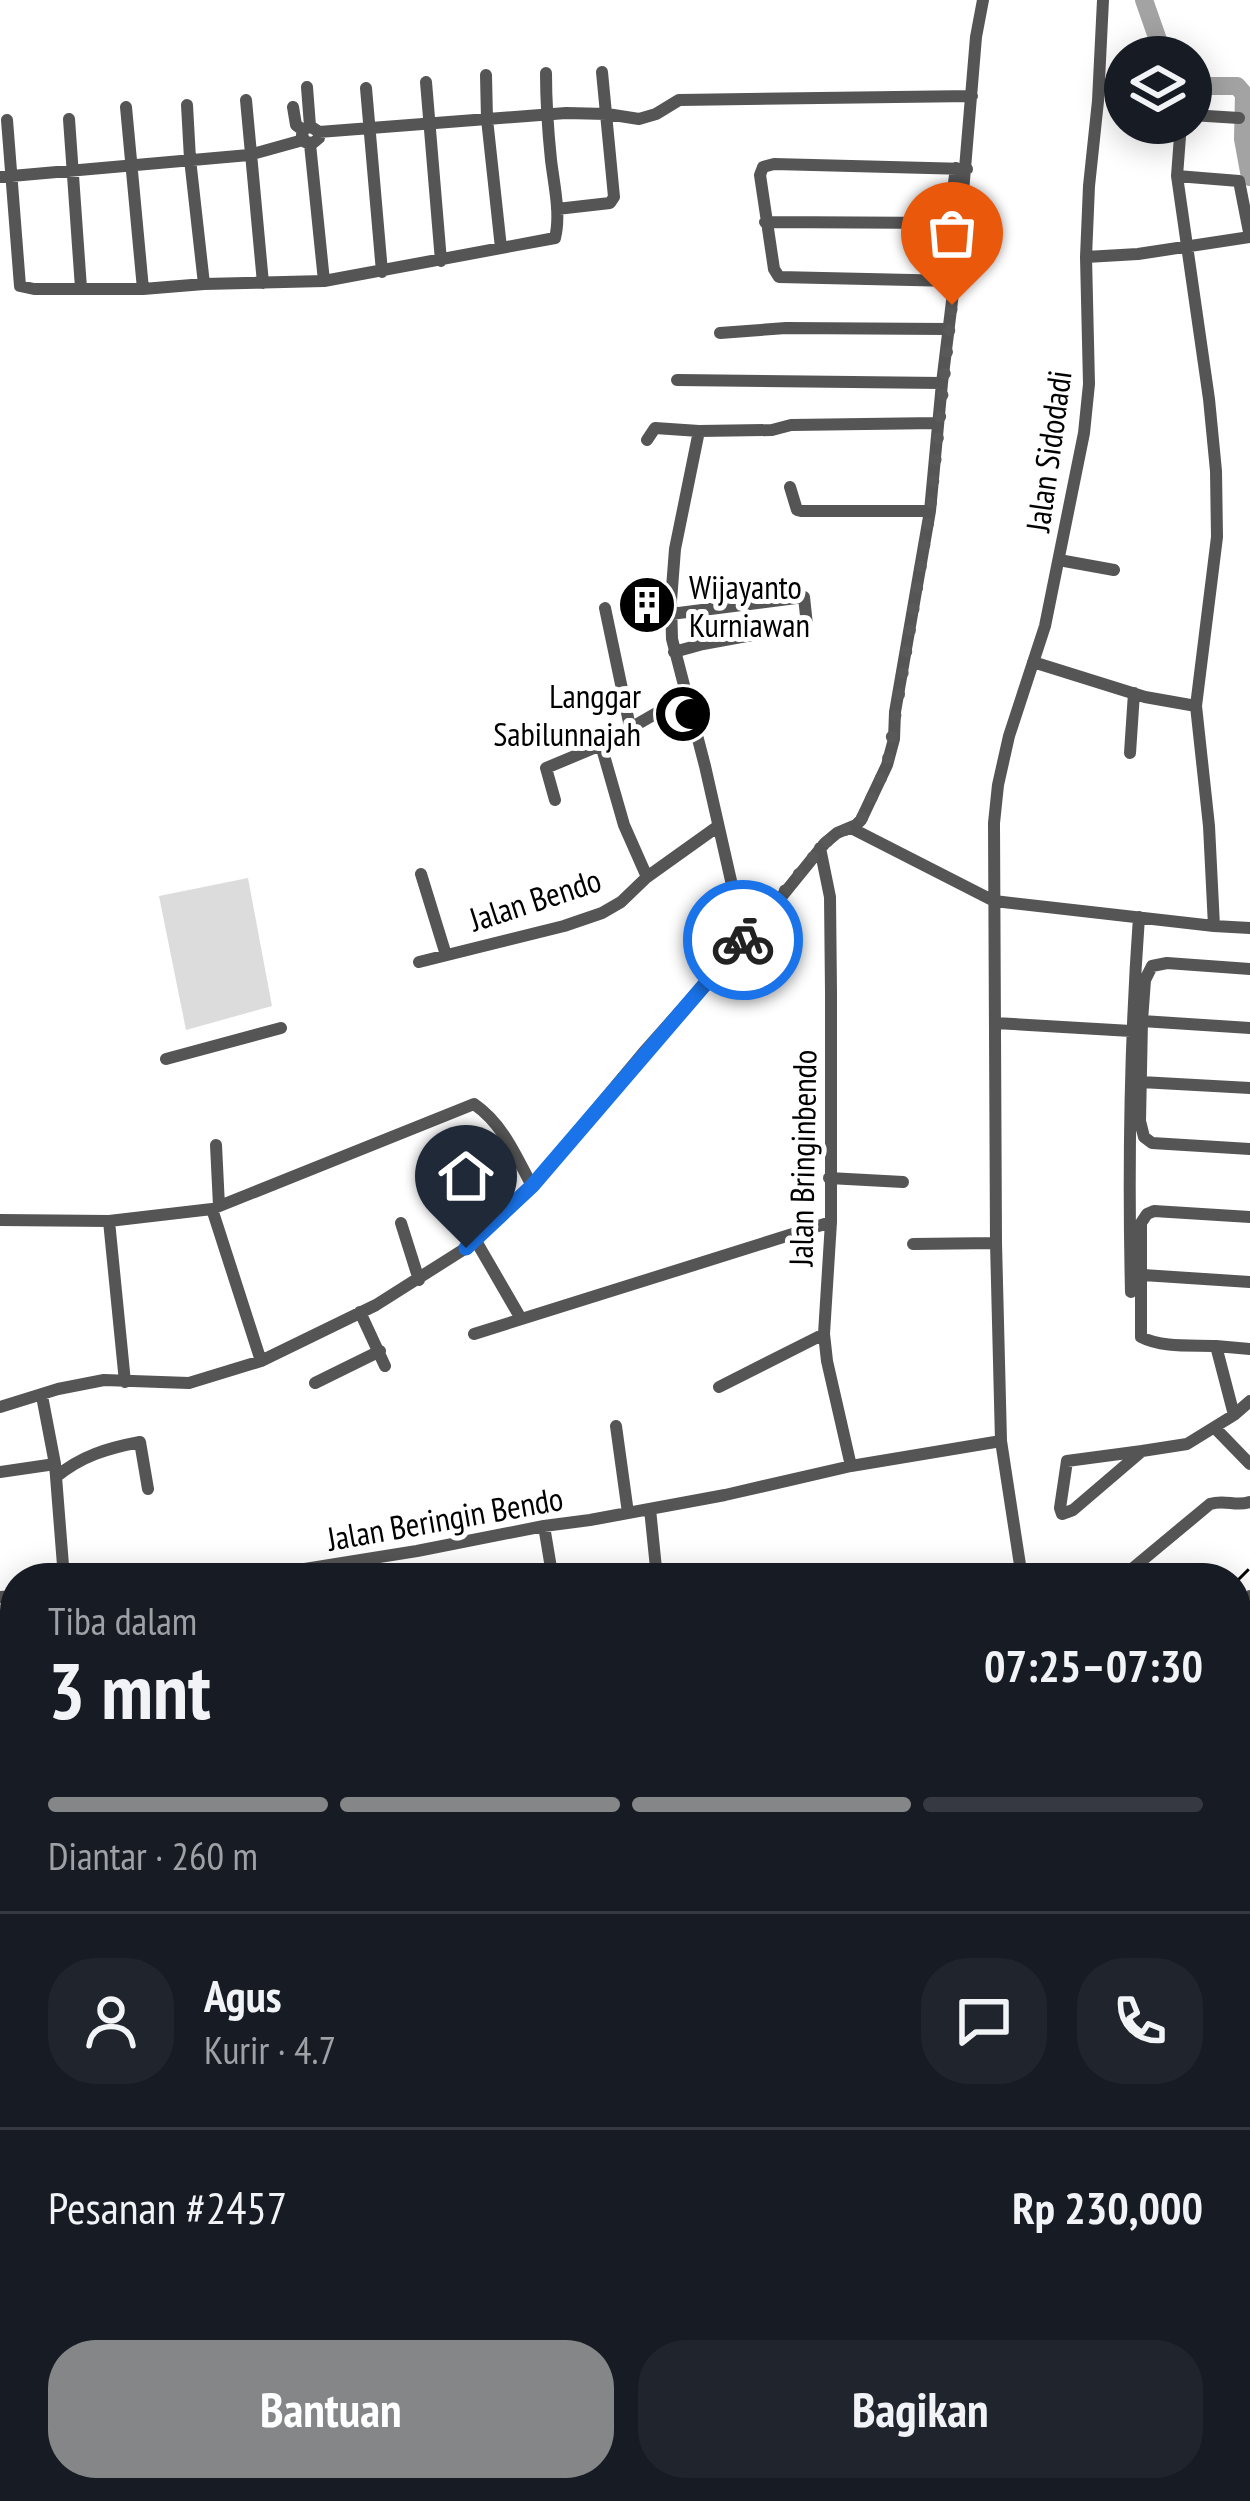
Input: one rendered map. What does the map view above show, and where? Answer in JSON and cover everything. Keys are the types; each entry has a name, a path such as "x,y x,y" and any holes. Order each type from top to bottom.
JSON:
{"street":[{"path":"948,280 982,0"},
{"name":"Jalan Sidodadi","path":"1001,1441 994,823 1009,736 1034,662 1084,433 1089,384 1086,257 1102,0"},
{"path":"556,209 612,202 602,72"},
{"path":"7,120 5,176 20,286 143,289 324,281 555,238 546,73"},
{"path":"486,75 501,248"},
{"path":"426,82 441,261"},
{"path":"1099,84 1104,86"},
{"path":"307,87 324,281"},
{"path":"366,88 382,272"},
{"path":"5,176 249,154 309,134 546,115 607,114 639,119 679,100 972,96"},
{"path":"246,100 263,283"},
{"path":"188,105 204,284"},
{"path":"126,107 143,289"},
{"path":"293,107 296,125 309,134"},
{"path":"1212,116 1239,118"},
{"path":"69,119 81,288"},
{"path":"1179,144 1177,176 1209,399 1217,500 1217,537 1196,706 1214,926"},
{"path":"948,280 779,277 765,222 760,175 766,165 961,169"},
{"path":"0,1407 79,1384 189,1383 302,1343 419,1280 476,1241 532,1186 820,848 861,820 887,765 930,512 948,329 949,223 961,169"},
{"path":"1086,257 1250,237 1239,181 1177,176"},
{"path":"765,222 949,223"},
{"path":"721,333 786,328 948,329"},
{"path":"677,380 941,383"},
{"path":"647,440 655,428 772,430 791,424 938,423"},
{"path":"699,431 675,549 674,652 744,938"},
{"path":"790,487 801,511 930,512"},
{"path":"1059,560 1114,570"},
{"path":"671,614 804,597 807,626 674,652"},
{"path":"604,608 630,727"},
{"path":"1034,662 1134,694 1196,706"},
{"path":"1130,753 1134,694"},
{"path":"555,800 546,768 601,745 688,695"},
{"path":"601,745 624,825 647,877"},
{"name":"Jalan Bendo","path":"418,962 602,913 717,827"},
{"path":"851,828 994,901 1250,928"},
{"name":"Jalan Bringinbendo","path":"820,848 830,897 831,1222 824,1334 851,1466"},
{"path":"421,874 446,955"},
{"path":"1131,1292 1128,1146 1138,917"},
{"path":"1250,969 1152,966 1144,980 1136,1026 1144,1137 1152,1143 1250,1150"},
{"path":"995,1023 1250,1028"},
{"path":"166,1059 280,1028"},
{"path":"1141,1082 1250,1088"},
{"path":"0,1220 109,1221 216,1207 474,1104 503,1132 532,1186"},
{"path":"216,1144 216,1207 261,1361"},
{"path":"829,1178 902,1182"},
{"path":"1250,1217 1147,1214 1141,1223 1140,1331 1144,1341 1250,1348"},
{"path":"109,1221 125,1382"},
{"path":"474,1334 831,1222"},
{"path":"401,1223 419,1280"},
{"path":"476,1241 520,1317"},
{"path":"914,1244 996,1244"},
{"path":"1142,1275 1250,1282"},
{"path":"360,1312 385,1366"},
{"path":"719,1387 824,1334"},
{"path":"1216,1346 1226,1417 1250,1464"},
{"path":"315,1383 380,1351"},
{"path":"1226,1417 1250,1390"},
{"path":"41,1396 56,1470 63,1563"},
{"path":"1142,1450 1062,1514 1066,1461 1142,1450 1187,1444 1250,1401"},
{"path":"616,1426 628,1513"},
{"path":"1001,1441 1020,1563"},
{"name":"Jalan Beringin Bendo","path":"346,1563 1001,1441"},
{"path":"0,1472 56,1470 91,1454 140,1442 148,1489"},
{"path":"1139,1563 1210,1504 1250,1502"},
{"path":"650,1509 655,1563"},
{"path":"544,1526 550,1563"}],"shaded area":[{"path":"248,878 272,1006 186,1030 159,896"}],"waterway":[{"path":"1144,0 1157,36"},
{"path":"1212,86 1237,86 1244,94 1243,139 1250,177"}],"way so far":[{"path":"743,940 825,843 861,820 887,765 930,512 952,305"}],"place":[{"name":"Wijayanto Kurniawan","path":"647,605"},
{"name":"Langgar Sabilunnajah","path":"683,714"}],"route":[{"path":"466,1248 532,1186 743,940"}]}
